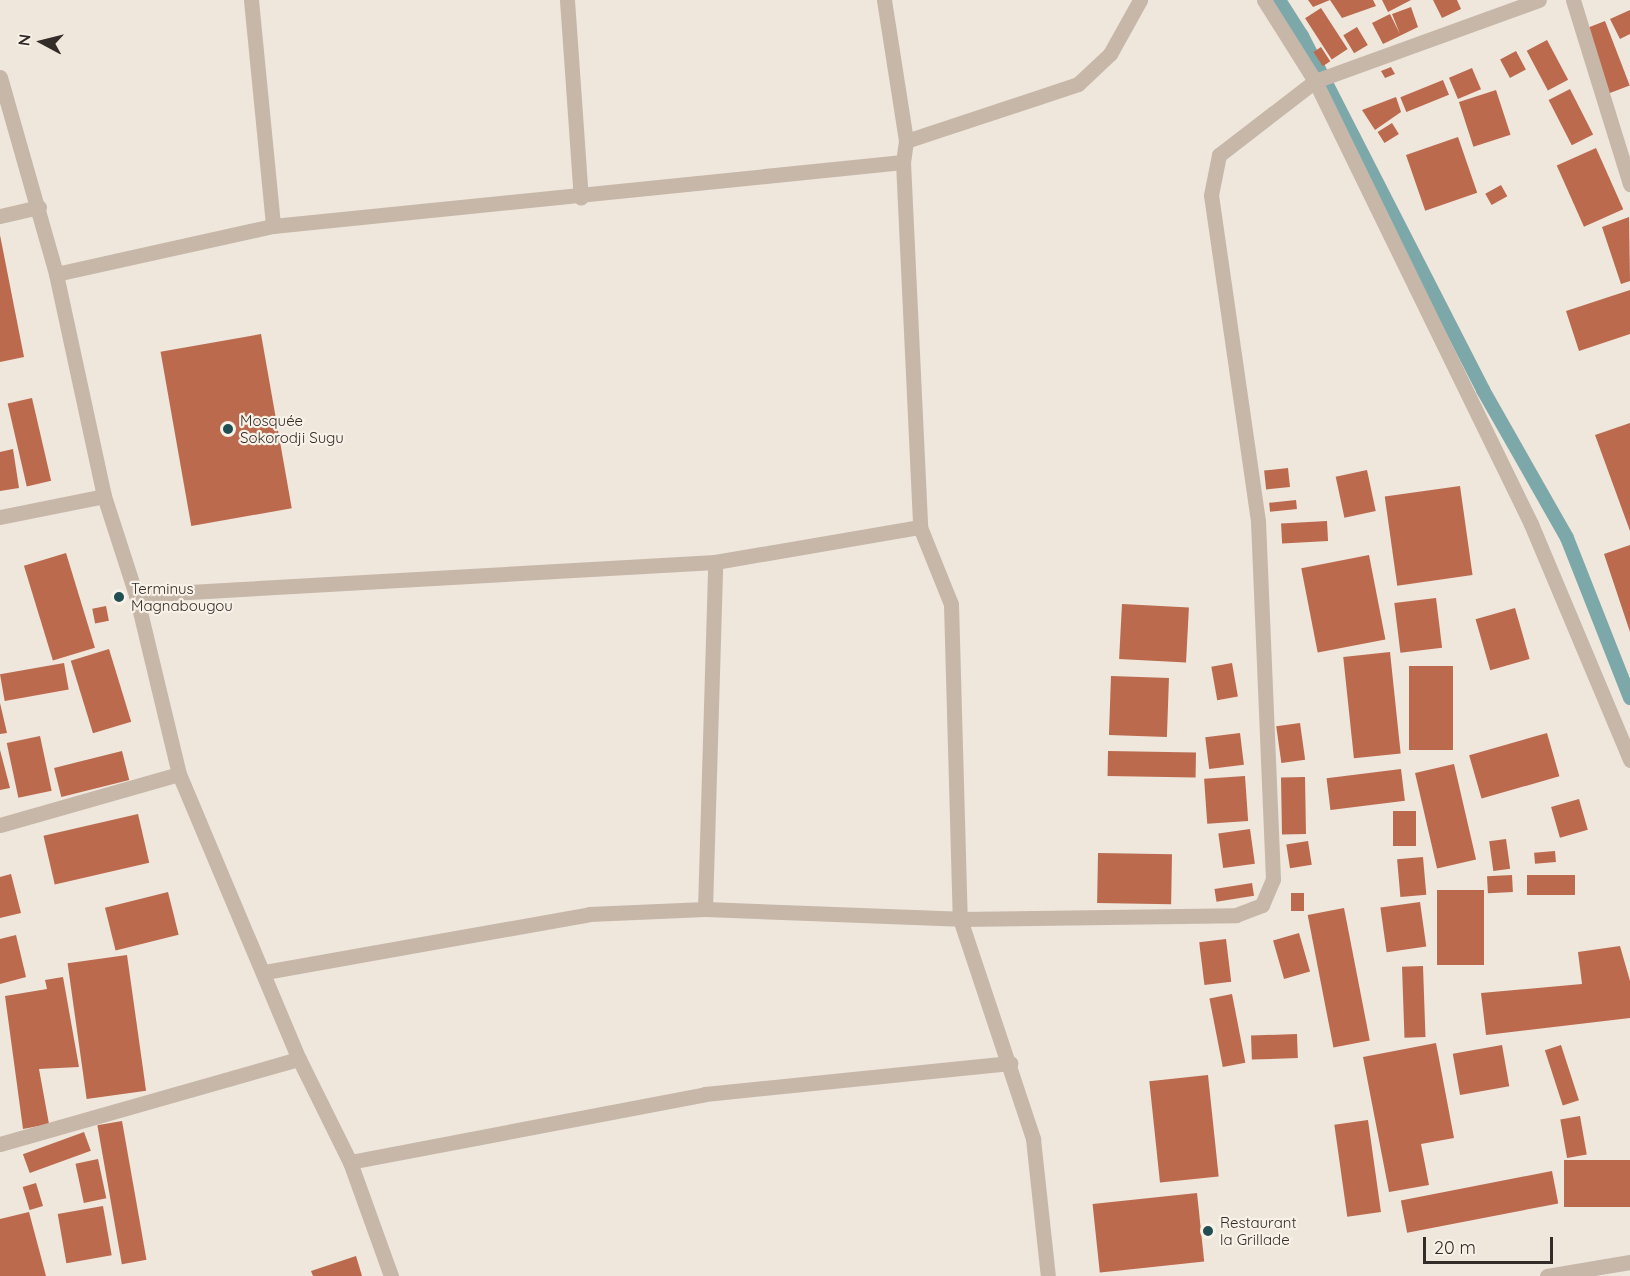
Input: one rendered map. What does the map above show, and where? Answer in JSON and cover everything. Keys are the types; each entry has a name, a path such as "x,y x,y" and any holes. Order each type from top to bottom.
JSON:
{"street":[{"path":"251,0 273,226"},
{"path":"567,0 581,198"},
{"path":"884,0 906,141 903,162 920,527 951,604 960,919 1010,1063 1033,1139 1048,1276"},
{"path":"906,141 1078,84 1110,54 1140,0"},
{"path":"1264,0 1315,81 1531,524 1630,760"},
{"path":"265,972 589,914 705,909 960,919 1236,915 1262,905 1273,879 1258,521 1211,195 1219,155 1315,81 1539,0"},
{"path":"1573,0 1630,184"},
{"path":"0,77 39,207 56,274 104,496 136,595 179,774 265,972 299,1059 350,1162 391,1276"},
{"path":"56,274 273,226 581,198 903,162"},
{"path":"0,216 39,207"},
{"path":"0,517 104,496"},
{"path":"136,595 714,562 920,527"},
{"path":"705,909 714,562"},
{"path":"0,825 179,774"},
{"path":"0,1144 299,1059"},
{"path":"350,1162 705,1094 1010,1063"},
{"path":"1547,1276 1630,1262"}],"building":[{"path":"1308,0 1330,0 1313,7"},
{"path":"1330,0 1373,0 1376,6 1342,18"},
{"path":"1382,0 1411,0 1388,12"},
{"path":"1433,0 1457,0 1461,9 1442,18"},
{"path":"1411,7 1418,27 1383,44 1372,23 1390,14 1400,34 1392,14"},
{"path":"1321,8 1348,49 1332,59 1305,18"},
{"path":"1630,10 1630,34 1620,39 1610,19"},
{"path":"1605,21 1630,85 1609,93 1584,29"},
{"path":"1357,27 1368,45 1354,53 1343,35"},
{"path":"1547,40 1568,80 1548,91 1527,51"},
{"path":"1321,47 1330,61 1323,66 1313,52"},
{"path":"1516,51 1526,70 1510,78 1500,59"},
{"path":"1391,67 1395,74 1385,78 1381,71"},
{"path":"1472,68 1481,89 1458,99 1449,78"},
{"path":"1443,80 1449,95 1406,112 1400,97"},
{"path":"1570,89 1593,134 1572,145 1549,100"},
{"path":"1496,90 1511,135 1473,147 1459,102"},
{"path":"1396,97 1401,112 1375,130 1362,110"},
{"path":"1392,123 1399,134 1384,143 1378,132"},
{"path":"1458,137 1477,193 1425,211 1406,155"},
{"path":"1596,148 1623,209 1584,227 1557,165"},
{"path":"1501,185 1507,196 1492,205 1485,194"},
{"path":"1629,217 1630,281 1621,284 1602,227"},
{"path":"0,235 24,357 0,362"},
{"path":"1630,290 1630,334 1579,351 1566,311"},
{"name":"Mosquée Sokorodji Sugu","path":"261,334 292,508 191,526 161,352"},
{"path":"32,398 51,481 27,486 8,404"},
{"path":"1630,423 1630,531 1595,435"},
{"path":"13,449 19,488 0,491 0,452"},
{"path":"1288,468 1290,487 1266,489 1264,471"},
{"path":"1367,470 1376,511 1344,518 1336,477"},
{"path":"1460,486 1473,575 1397,586 1385,497"},
{"path":"1296,500 1297,509 1270,512 1269,503"},
{"path":"1327,521 1328,541 1282,543 1281,523"},
{"path":"1630,545 1630,632 1604,554"},
{"path":"66,553 95,648 53,661 24,566"},
{"path":"1369,555 1385,639 1318,653 1301,568"},
{"path":"1436,598 1442,648 1400,653 1394,603"},
{"path":"1122,604 1189,608 1186,662 1119,659"},
{"path":"106,606 109,621 95,623 92,609"},
{"path":"1515,608 1530,659 1490,670 1476,619"},
{"path":"109,649 131,722 93,733 71,661"},
{"path":"1390,652 1401,753 1354,758 1343,657"},
{"path":"64,663 69,690 5,701 0,674"},
{"path":"1232,663 1238,696 1217,700 1211,667"},
{"path":"1409,666 1453,666 1453,750 1409,750"},
{"path":"1111,676 1169,678 1167,737 1109,735"},
{"path":"0,703 7,733 0,734"},
{"path":"1300,723 1305,760 1281,763 1276,726"},
{"path":"1240,733 1244,765 1209,769 1205,737"},
{"path":"1547,733 1559,776 1482,799 1469,755"},
{"path":"40,736 52,791 18,798 7,743"},
{"path":"0,750 10,788 0,790"},
{"path":"122,751 129,780 61,797 54,768"},
{"path":"1108,751 1196,753 1196,778 1108,776"},
{"path":"1454,764 1476,859 1437,868 1415,773"},
{"path":"1401,769 1405,801 1330,810 1327,778"},
{"path":"1245,776 1248,821 1207,824 1204,779"},
{"path":"1281,777 1305,777 1306,834 1282,834"},
{"path":"1579,799 1588,830 1560,838 1551,807"},
{"path":"1393,811 1416,811 1416,846 1393,846"},
{"path":"138,814 149,863 55,885 43,836"},
{"path":"1250,829 1255,864 1223,868 1218,833"},
{"path":"1506,839 1510,869 1493,871 1489,841"},
{"path":"1308,841 1312,865 1290,868 1286,844"},
{"path":"1555,851 1556,862 1535,864 1534,853"},
{"path":"1098,853 1172,854 1171,904 1097,903"},
{"path":"1423,857 1426,895 1400,897 1397,859"},
{"path":"11,874 21,913 0,918 0,877"},
{"path":"1512,875 1513,892 1488,893 1487,876"},
{"path":"1527,875 1575,875 1575,895 1527,895"},
{"path":"1252,883 1254,896 1217,902 1214,889"},
{"path":"1437,890 1484,890 1484,965 1437,965"},
{"path":"168,892 179,935 116,950 105,908"},
{"path":"1291,893 1304,893 1304,911 1291,911"},
{"path":"1420,902 1426,947 1387,952 1380,908"},
{"path":"1344,908 1370,1041 1333,1048 1308,915"},
{"path":"1299,933 1310,971 1284,979 1273,940"},
{"path":"16,935 26,977 0,984 0,939"},
{"path":"1226,939 1231,982 1204,985 1199,942"},
{"path":"1620,946 1630,981 1630,1018 1486,1035 1481,993 1582,984 1578,952"},
{"path":"127,955 146,1091 87,1099 68,963"},
{"path":"1423,966 1425,1037 1404,1038 1402,967"},
{"path":"63,977 79,1067 39,1069 49,1124 23,1129 5,996 47,989 45,980"},
{"path":"1232,994 1245,1063 1223,1067 1209,998"},
{"path":"1297,1034 1298,1058 1252,1060 1251,1036"},
{"path":"1436,1043 1454,1138 1421,1144 1429,1185 1389,1192 1363,1057"},
{"path":"1502,1045 1509,1086 1460,1095 1453,1054"},
{"path":"1561,1045 1579,1100 1563,1105 1545,1050"},
{"path":"1208,1075 1219,1176 1160,1183 1149,1081"},
{"path":"1580,1116 1587,1154 1567,1158 1560,1119"},
{"path":"1368,1120 1381,1212 1347,1217 1334,1125"},
{"path":"122,1121 146,1260 122,1264 97,1125"},
{"path":"84,1132 91,1151 30,1173 23,1154"},
{"path":"98,1159 106,1198 84,1203 76,1164"},
{"path":"1564,1160 1630,1160 1630,1207 1564,1207"},
{"path":"1552,1171 1558,1203 1407,1233 1401,1200"},
{"path":"36,1183 43,1206 30,1210 23,1187"},
{"path":"1197,1193 1204,1262 1100,1273 1093,1204"},
{"path":"103,1206 112,1255 66,1263 58,1214"},
{"path":"29,1212 46,1276 0,1276 0,1219"},
{"path":"356,1256 362,1276 313,1276 311,1271"}],"waterway":[{"path":"1279,0 1302,36 1483,390 1567,538 1630,698"}],"place":[{"name":"Mosquée Sokorodji Sugu","path":"228,429"},
{"name":"Terminus Magnabougou","path":"119,597"},
{"name":"Restaurant la Grillade","path":"1208,1231"}]}
